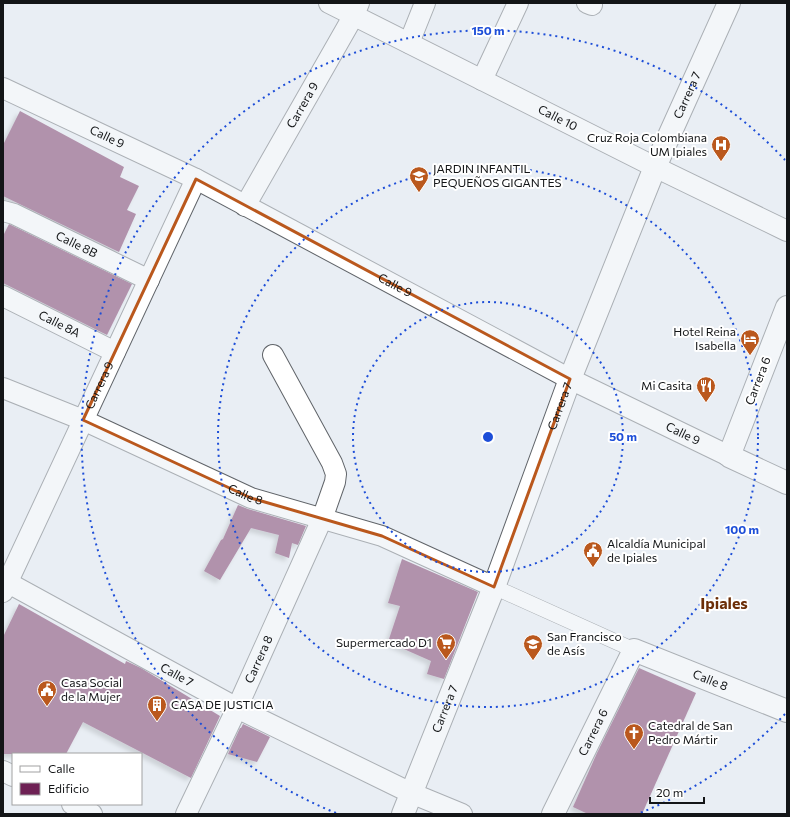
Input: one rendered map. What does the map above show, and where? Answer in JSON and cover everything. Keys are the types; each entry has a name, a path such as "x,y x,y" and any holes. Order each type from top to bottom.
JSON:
{"main road":[{"name":"Carrera 7","path":"403,814 494,587 570,379 655,167 729,3"},
{"name":"Carrera 6","path":"729,456 787,307"},
{"name":"Calle 9","path":"729,456 787,483"},
{"name":"Carrera 6","path":"553,814 634,650"},
{"name":"Calle 8","path":"634,650 787,711"}],"street":[{"name":"Calle 10","path":"329,3 356,9 409,43 655,167 787,231"},
{"path":"409,43 425,3"},
{"path":"482,80 518,3"},
{"name":"Carrera 9","path":"245,206 356,9"},
{"name":"Calle 9","path":"3,88 196,179 570,379 729,456"},
{"name":"Carrera 9","path":"4,585 196,179"},
{"name":"Calle 8B","path":"3,211 14,214 148,280"},
{"name":"Calle 8A","path":"3,296 115,352"},
{"name":"Carrera 8","path":"186,814 237,708 325,511 335,482 336,474 332,463 273,355"},
{"name":"Calle 8","path":"3,388 83,420 251,498 325,511 494,587"},
{"name":"Calle 7","path":"4,585 237,708 411,793 462,814"},
{"path":"494,587 634,650"},
{"path":"3,771 12,776"},
{"path":"74,805 92,814"}],"highlighted area":[{"path":"196,179 570,379 494,587 382,536 251,498 83,420"}],"building":[{"path":"20,111 124,167 120,177 139,186 127,210 136,214 119,252 3,196 3,145"},
{"path":"9,224 132,284 107,335 3,283 3,236"},
{"path":"238,505 306,526 298,545 292,543 289,558 275,553 279,535 251,528 220,580 204,571 221,540 223,539"},
{"path":"402,559 478,592 444,679 427,674 431,661 388,642 400,606 388,603"},
{"path":"19,604 125,664 126,661 141,668 220,716 191,778 83,722 67,753 3,754 3,637"},
{"name":"Catedral de San Pedro Mártir","path":"639,668 696,693 642,814 588,814 573,807 597,753"},
{"path":"243,724 270,737 257,762 228,754"}],"place":[{"name":"Cruz Roja Colombiana UM Ipiales","path":"721,162"},
{"name":"JARDIN INFANTIL PEQUEÑOS GIGANTES","path":"419,193"},
{"name":"Hotel Reina Isabella","path":"750,356"},
{"name":"Mi Casita","path":"706,403"},
{"name":"Alcaldía Municipal de Ipiales","path":"593,568"},
{"name":"Supermercado D1","path":"446,660"},
{"name":"San Francisco de Asís","path":"533,661"},
{"name":"Casa Social de la Mujer","path":"47,707"},
{"name":"CASA DE JUSTICIA","path":"157,722"},
{"name":"Catedral de San Pedro Mártir","path":"634,750"}],"district":[{"name":"Ipiales","path":"724,603"}]}
